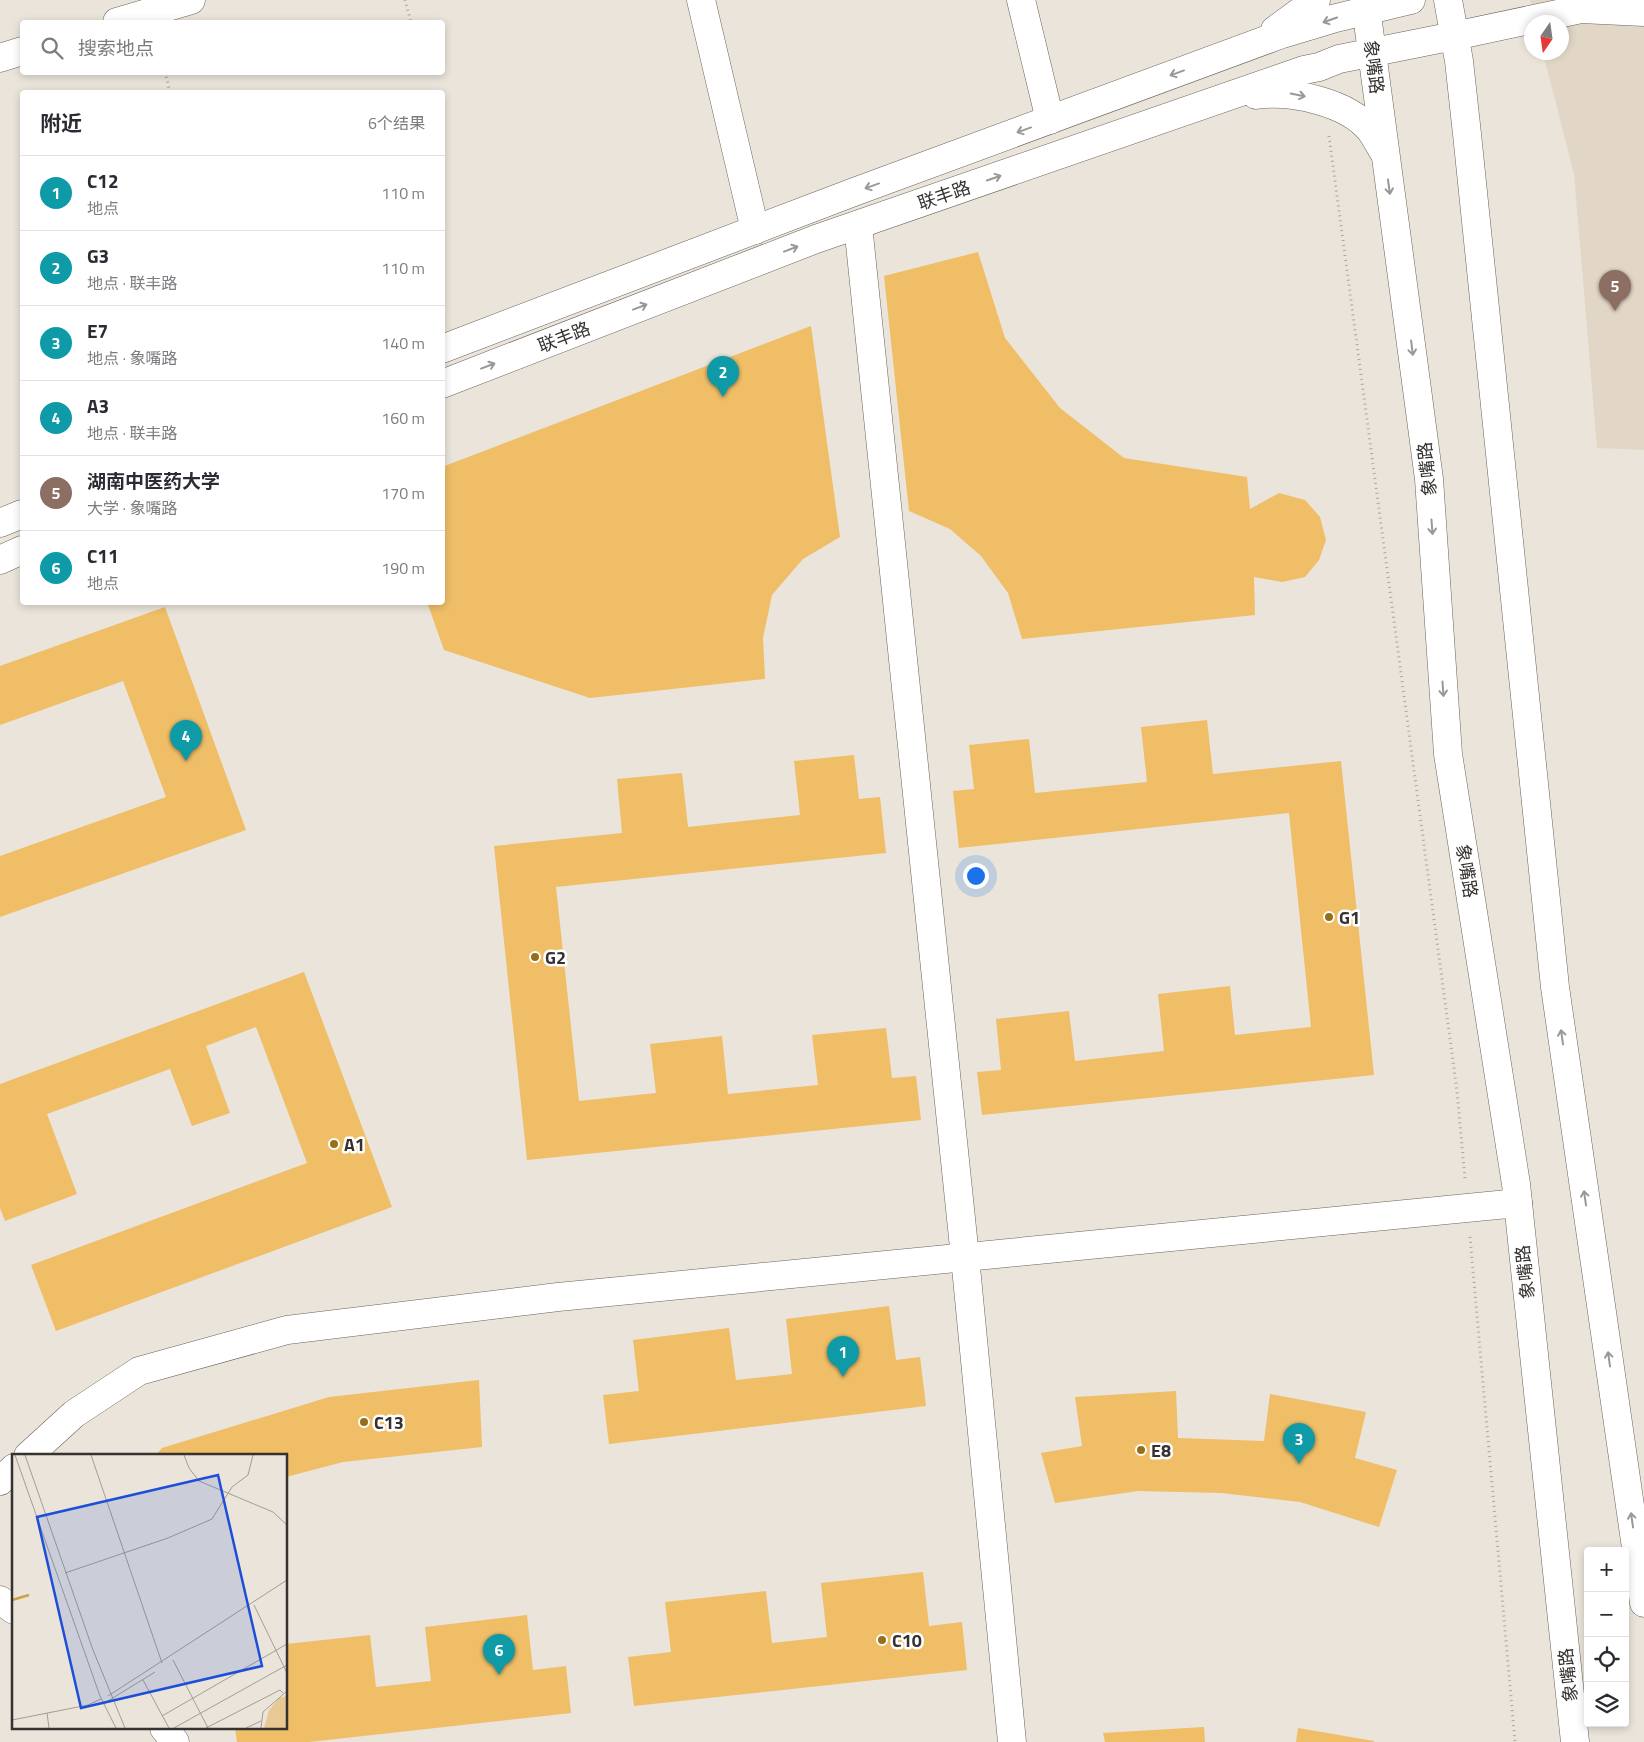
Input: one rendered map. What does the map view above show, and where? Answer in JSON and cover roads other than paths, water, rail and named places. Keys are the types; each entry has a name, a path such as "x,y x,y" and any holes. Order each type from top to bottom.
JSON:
{"main road":[{"path":"124,20 191,0"},
{"path":"701,0 755,230"},
{"path":"1022,0 1050,120"},
{"path":"1244,48 1277,29 1316,0"},
{"name":"联丰路","path":"445,348 1244,48 1332,19 1366,5 1411,0"},
{"path":"1448,0 1467,134 1555,987 1644,1602"},
{"name":"象嘴路","path":"1366,5 1429,479 1448,754 1518,1203 1575,1742"},
{"name":"联丰路","path":"445,383 858,225 1339,59 1580,9 1644,12"},
{"path":"0,58 20,52"},
{"path":"1215,101 1285,92 1310,98 1354,116 1370,130 1385,154"},
{"path":"858,225 965,1257 1012,1742"},
{"path":"0,523 20,515"},
{"path":"0,560 20,551"},
{"path":"30,1454 74,1414 138,1371 287,1330 558,1297 1518,1203"},
{"path":"0,1481 12,1470"},
{"path":"0,1600 12,1609"},
{"path":"166,1730 175,1742"}],"place":[{"name":"湖南中医药大学","path":"1615,311"},
{"name":"G3","path":"723,397"},
{"name":"A3","path":"186,761"},
{"name":"G1","path":"1329,917"},
{"name":"G2","path":"535,957"},
{"name":"A1","path":"334,1144"},
{"name":"C12","path":"843,1377"},
{"name":"C13","path":"364,1422"},
{"name":"E8","path":"1141,1450"},
{"name":"E7","path":"1299,1464"},
{"name":"C10","path":"882,1640"},
{"name":"C11","path":"499,1675"}]}
